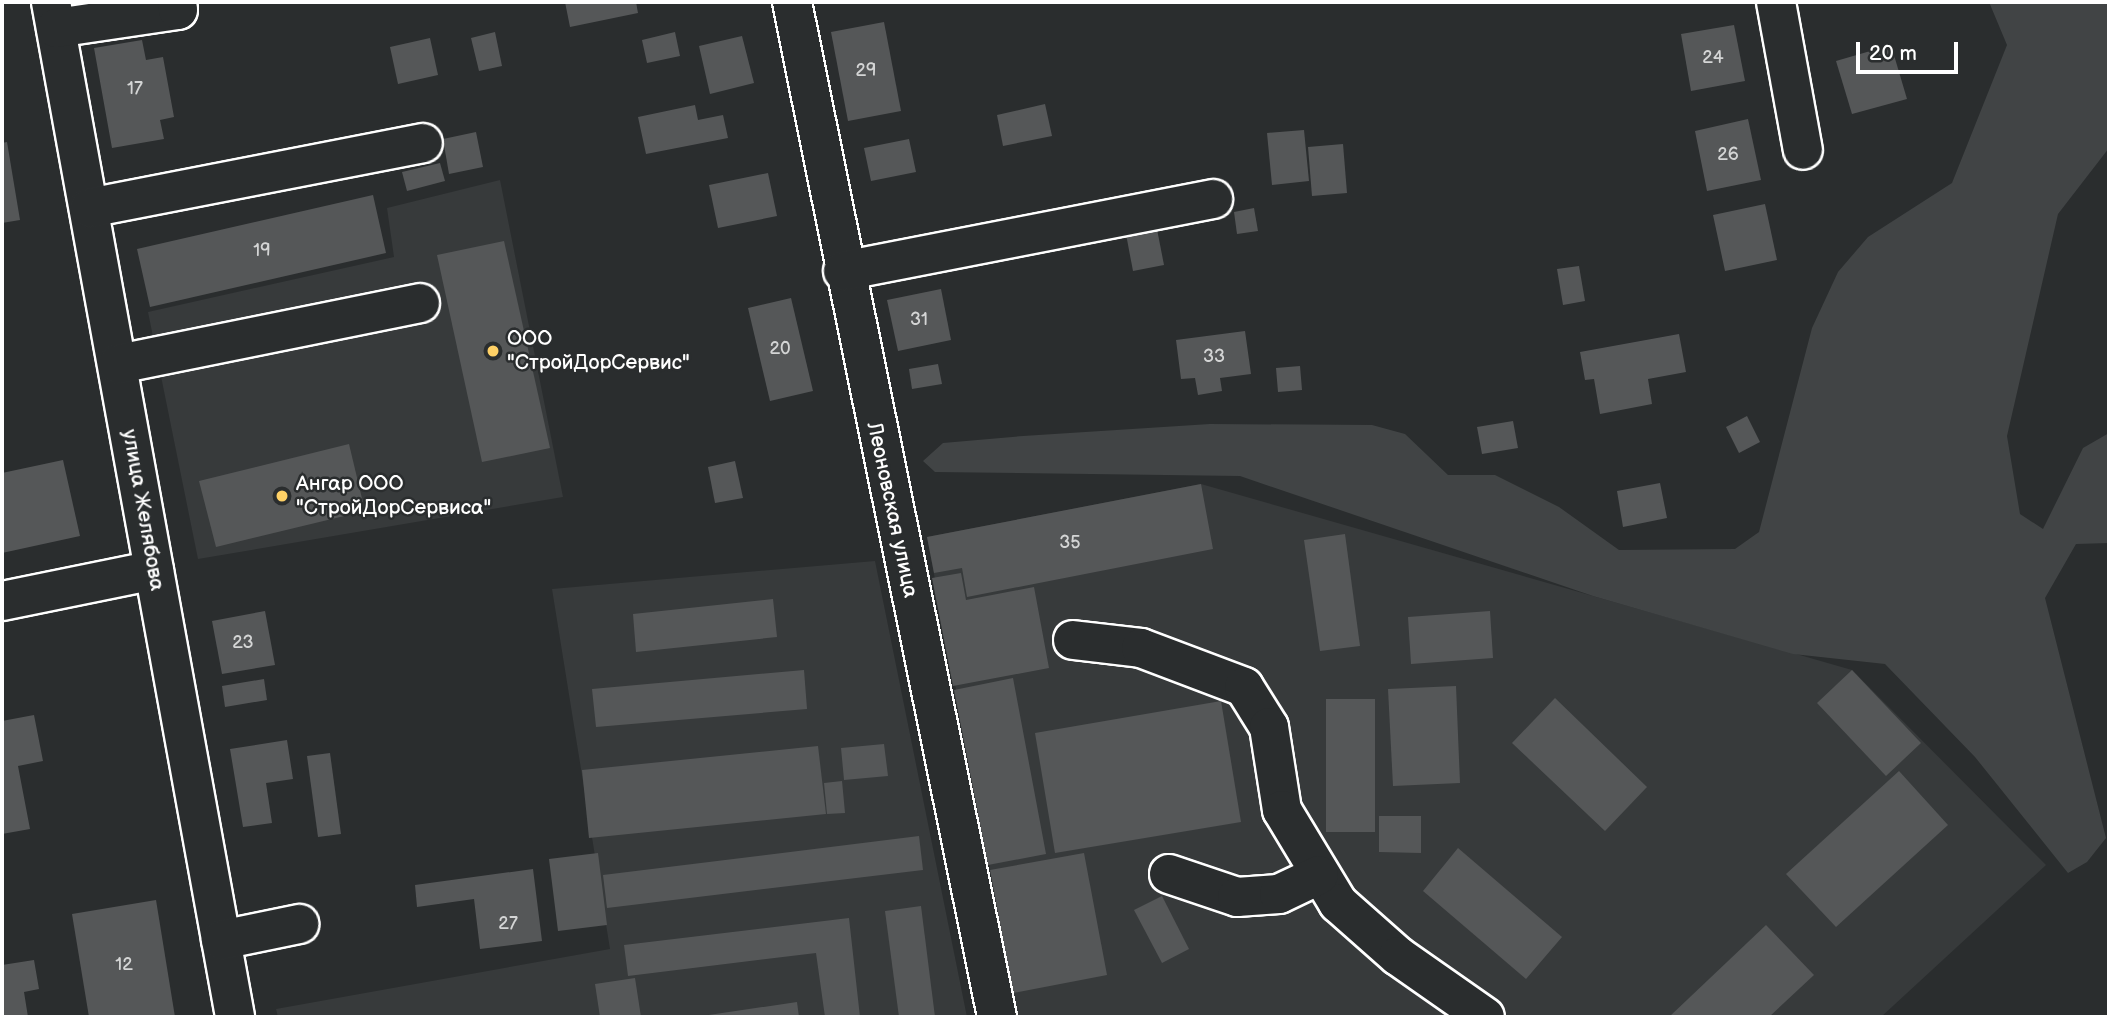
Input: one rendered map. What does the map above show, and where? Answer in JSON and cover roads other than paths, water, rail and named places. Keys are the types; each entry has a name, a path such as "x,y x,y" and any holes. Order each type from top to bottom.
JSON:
{"street":[{"path":"54,15 178,10 177,2"},
{"name":"Леоновская улица","path":"792,2 843,271 997,1017"},
{"path":"1776,2 1802,150"},
{"name":"улица Желябова","path":"54,15 235,1017"},
{"path":"89,208 423,143"},
{"path":"843,271 1213,199"},
{"path":"118,364 420,303"},
{"path":"2,601 154,570"},
{"path":"1073,640 1141,648 1244,687 1269,727 1282,810 1338,903 1398,956 1485,1017"},
{"path":"1169,874 1237,897 1279,894 1319,875"},
{"path":"220,940 299,924"}],"place":[{"name":"ООО \"СтройДорСервис\"","path":"493,351"},
{"name":"Ангар ООО \"СтройДорСервиса\"","path":"282,496"}]}
